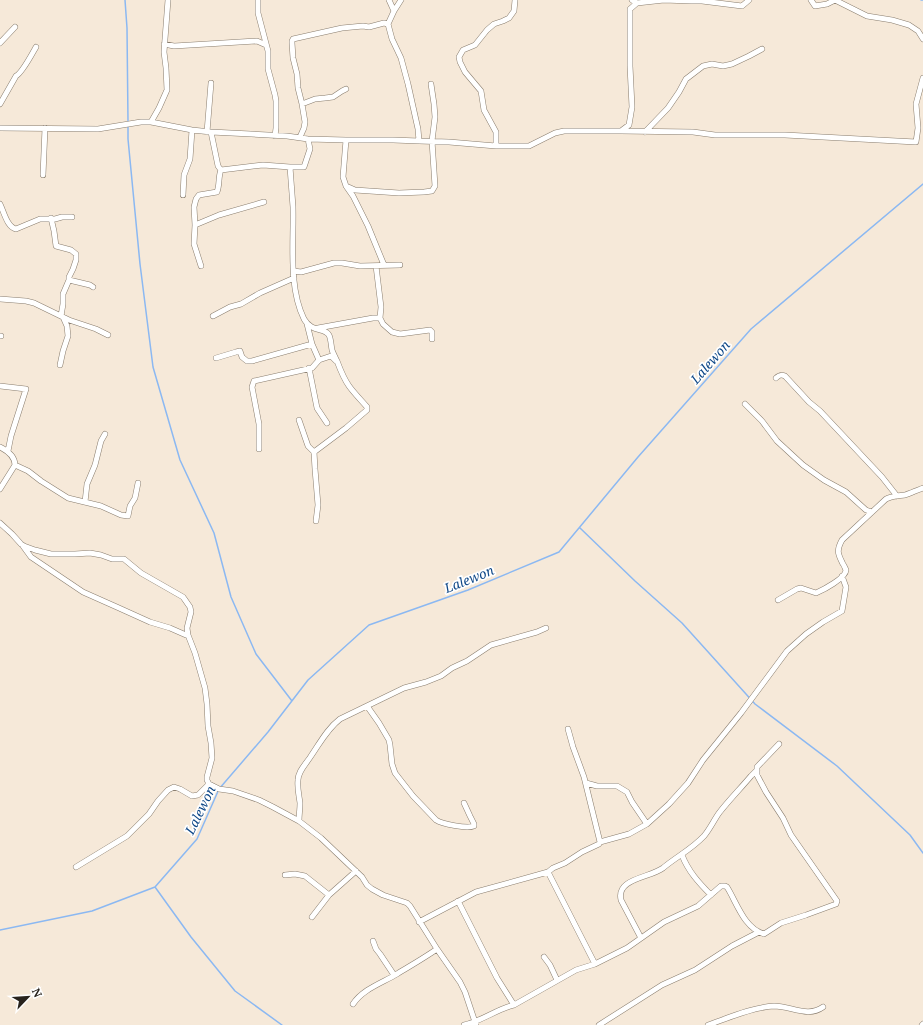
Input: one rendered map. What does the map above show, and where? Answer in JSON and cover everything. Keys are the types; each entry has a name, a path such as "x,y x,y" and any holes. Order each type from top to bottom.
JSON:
{"street":[{"path":"151,122 167,90 164,44 168,0"},
{"path":"258,0 258,13 268,51 268,69 276,101 275,136"},
{"path":"389,0 394,11"},
{"path":"401,0 388,24 392,39 401,58 408,84 418,130 418,141"},
{"path":"496,146 496,132 484,110 482,91 465,72 459,57 463,50 475,45 494,24 509,18 514,11 515,0"},
{"path":"632,0 638,3"},
{"path":"621,132 629,126 632,107 630,9 638,3 664,0 692,0 742,6 749,0"},
{"path":"811,0 815,6 827,4 835,0 867,16 892,20 909,25 918,31 923,39"},
{"path":"300,137 305,125 298,88 293,39 342,28 363,26 369,27 384,23 388,24"},
{"path":"0,43 15,27"},
{"path":"164,44 174,46 252,40 266,45"},
{"path":"0,104 16,76 31,58 36,47"},
{"path":"645,132 668,108 686,79 703,66 712,64 723,66 732,64 762,49"},
{"path":"0,128 98,128 128,123 151,122 209,132 346,140 432,141 496,146 529,146 555,133 564,131 693,132 716,135 785,135 916,142 918,128 916,104 923,78"},
{"path":"211,83 209,132 218,166 221,170"},
{"path":"346,186 355,190 386,192 432,191 435,186 432,141 435,117 431,84"},
{"path":"302,104 315,99 333,97 346,89"},
{"path":"43,175 45,128"},
{"path":"184,195 184,175 190,159 190,140 192,130"},
{"path":"221,170 263,165 304,167 310,149 308,138"},
{"path":"346,140 343,177 346,186 353,196 368,226 384,265"},
{"path":"290,167 293,206 294,278 300,308 307,323 311,327 328,333 338,364 349,386 367,407 367,410 346,428 314,452"},
{"path":"202,266 194,244 194,207 196,199 199,195 218,192 218,175 221,170"},
{"path":"195,225 219,215 264,202"},
{"path":"0,204 8,224 13,229 40,219 55,219 62,217 72,218"},
{"path":"52,218 56,246 71,250 76,254 76,260 63,294 62,317 67,326 68,336 60,365"},
{"path":"294,271 301,272 342,262 360,266 400,265"},
{"path":"376,266 381,307 380,318 383,324 392,332 400,334 430,330 432,332 432,339"},
{"path":"213,316 294,278"},
{"path":"69,280 93,287"},
{"path":"0,300 26,301 34,303 62,317 96,329 108,335"},
{"path":"314,328 380,318"},
{"path":"307,323 306,325 312,344 319,360"},
{"path":"216,358 240,351 242,356 247,361 312,344"},
{"path":"259,449 259,424 252,387 254,381 312,368 319,360 331,356 338,364"},
{"path":"309,368 318,408 327,423"},
{"path":"776,378 779,375 785,376 882,477 897,496"},
{"path":"0,386 26,390 11,436 8,451"},
{"path":"745,404 762,421 777,441 803,465 824,480 846,492 866,510 872,512"},
{"path":"299,420 308,446 314,452 318,505 316,521"},
{"path":"85,502 87,484 95,465 101,441 105,434"},
{"path":"0,447 8,451 14,459 15,465 0,489"},
{"path":"15,465 28,471 41,482 68,498 101,506 121,515 128,516 130,506 135,498 138,483"},
{"path":"778,600 801,588 816,593 833,584 845,573 846,570 838,555 838,551 839,544 846,536 886,499 911,493 923,488"},
{"path":"0,523 12,534 31,557 83,592 150,622 188,635"},
{"path":"21,544 35,550 51,554 90,553 112,559 124,560 141,573 183,596 190,607 191,612 187,628 188,635 205,688 208,704 208,726 212,758 207,777 209,784 219,789 233,791 259,800 299,822 321,838 356,871 372,889 383,895 407,903 463,987 475,1024"},
{"path":"419,922 476,892 548,872 552,868 565,863 582,852 599,844 600,842 629,834 647,824 669,804 688,783 703,760 741,713 787,651 806,634 842,611 846,587 842,576"},
{"path":"299,822 300,802 298,781 300,772 324,735 340,719 404,688 441,676 491,645 546,628"},
{"path":"368,706 389,740 392,764 395,772 413,796 436,820 458,826 474,826 464,803"},
{"path":"568,728 586,783 600,842"},
{"path":"641,938 621,900 620,894 622,888 633,881 659,871 682,855 705,835 719,813 757,770 757,767 779,744"},
{"path":"464,1025 475,1024 488,1015 508,1006 514,1005 576,970 595,964 622,950 664,922 698,906 721,886 727,887 747,921 759,932 764,934 781,923 836,904 837,901 791,835 783,818 757,775 757,770"},
{"path":"586,783 597,786 617,786 627,792 647,824"},
{"path":"76,867 127,836 149,814 168,790 174,787 192,796 198,795 209,784"},
{"path":"682,855 685,864 695,878 711,895"},
{"path":"312,917 329,895 356,871"},
{"path":"548,872 595,964"},
{"path":"285,875 295,874 305,876 329,895"},
{"path":"458,901 497,978 514,1005"},
{"path":"599,1025 662,985 695,970 732,946 759,932"},
{"path":"373,941 376,949 394,975"},
{"path":"353,1004 357,998 369,989 437,949"},
{"path":"544,957 550,965 557,980"},
{"path":"708,1025 736,1014 774,1006 804,1012 812,1012 823,1007"}],"waterway":[{"path":"125,0 127,28 128,122"},
{"path":"128,126 140,264 153,367 180,460 214,533 231,597 256,654 292,701"},
{"name":"Lalewon","path":"0,930 92,911 155,887 197,839 219,789 268,732 308,680 369,625 468,590 559,552 638,457 751,329 923,184"},
{"path":"580,528 635,581 682,623 755,704 837,766 910,835 923,853"},
{"path":"155,887 191,937 235,991 282,1025"}]}
